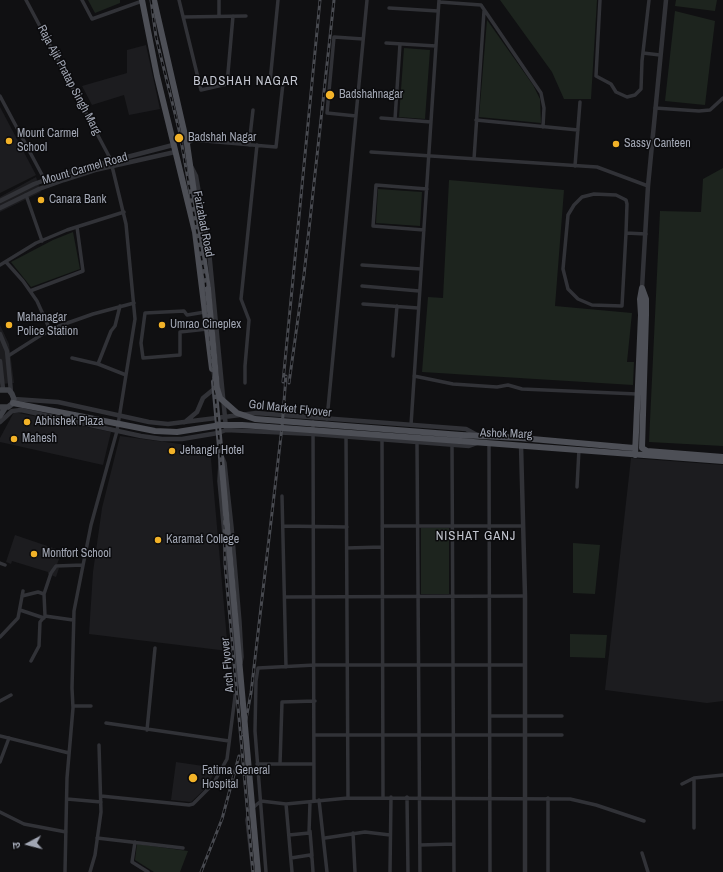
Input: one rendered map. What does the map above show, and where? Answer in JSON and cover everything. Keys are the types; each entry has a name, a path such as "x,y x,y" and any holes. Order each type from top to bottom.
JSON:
{"main road":[{"name":"Faizabad Road","path":"154,0 191,166"},
{"name":"Faizabad Road","path":"142,1 157,76 195,232 206,312 218,433 222,456"},
{"name":"Gol Market Flyover","path":"191,166 208,289 217,388 220,398 229,408 237,413 255,419 461,438"},
{"path":"634,456 641,315 640,299 642,288"},
{"path":"642,288 646,299 640,443 642,448 647,451 723,457"},
{"path":"0,416 3,408 13,401 11,392 2,390"},
{"name":"Gol Market Flyover","path":"13,401 21,405 155,431 176,432 221,425 242,424 478,439"},
{"name":"Ashok Marg","path":"478,439 634,448"},
{"name":"Ashok Marg","path":"478,439 489,443 580,449 634,456 723,462"},
{"name":"Arch Flyover","path":"222,456 258,872"}],"street":[{"name":"Raja Ajit Pratap Singh Marg","path":"26,0 111,160"},
{"path":"82,0 92,19 142,1"},
{"path":"179,0 201,90 227,84 233,16"},
{"path":"219,0 219,16"},
{"path":"187,144 193,140 276,147 283,83 270,82 278,0"},
{"path":"327,419 367,0"},
{"path":"600,0 596,76 611,84 616,92 622,96 635,95 641,89 643,53 649,0"},
{"path":"642,288 648,186 666,0"},
{"path":"411,425 439,1 481,5 542,93 544,108 543,127"},
{"path":"389,8 438,12"},
{"path":"474,159 484,11"},
{"path":"183,17 246,16"},
{"path":"356,116 327,114 334,37 363,40"},
{"path":"386,43 436,46"},
{"path":"395,119 400,44"},
{"path":"643,53 660,55"},
{"path":"0,96 48,186"},
{"path":"655,108 699,111 710,110 723,98"},
{"path":"575,166 580,102"},
{"path":"249,145 252,110"},
{"path":"381,118 431,122"},
{"path":"476,120 578,130"},
{"name":"Mount Carmel Road","path":"0,201 45,180 111,160 173,145"},
{"path":"245,383 249,320 241,299 257,145"},
{"path":"0,208 48,186 112,166 175,152"},
{"path":"371,152 597,167 648,186"},
{"path":"65,872 69,753 73,706 73,620 96,502 120,416 135,318 132,268 124,212 112,166"},
{"name":"Faizabad Road","path":"191,166 196,176 209,251 226,430"},
{"path":"424,230 373,226 376,185 427,189"},
{"path":"594,194 616,195 626,200 626,233 622,306 592,305 578,299 568,289 564,269 568,215 574,205 582,197 594,194"},
{"path":"26,195 42,241"},
{"path":"0,265 42,241 124,212"},
{"path":"30,291 83,271 78,227"},
{"path":"626,233 646,234"},
{"path":"6,262 24,280 37,300 50,330"},
{"path":"362,265 421,269"},
{"path":"362,286 419,291"},
{"path":"8,356 50,330 93,314 134,303"},
{"path":"363,304 418,308"},
{"path":"98,364 111,331 115,326 120,306"},
{"path":"393,356 397,306"},
{"path":"206,312 187,315 184,311 145,313 141,343 143,358 180,355 180,332 207,329"},
{"path":"135,318 144,319"},
{"path":"0,334 8,356 11,392"},
{"path":"72,358 98,364 126,375"},
{"path":"0,361 2,390"},
{"path":"414,376 453,384 497,387 508,385 522,389 637,394"},
{"path":"185,422 197,412 203,398 214,389"},
{"name":"Ashok Marg","path":"13,401 58,402 149,422 185,422 256,413 466,429 478,439 469,446 289,432 226,430"},
{"path":"0,422 12,411 21,410 141,436 162,439 182,439 218,433 226,430"},
{"path":"270,415 270,432"},
{"path":"289,432 291,416"},
{"path":"313,418 315,596 314,801"},
{"path":"346,421 348,798"},
{"path":"382,439 383,797"},
{"path":"417,442 420,872"},
{"path":"489,443 490,872"},
{"path":"452,445 454,872"},
{"path":"520,445 522,526 526,596 525,872"},
{"path":"578,487 580,449"},
{"path":"222,456 218,467 237,678"},
{"path":"101,796 193,804 213,784 227,759 237,678 242,657 225,463 222,456"},
{"path":"282,496 286,667"},
{"path":"282,526 347,527"},
{"path":"382,526 522,526"},
{"path":"347,548 382,547"},
{"path":"0,563 5,565"},
{"path":"32,661 39,646 40,622 45,617 44,594 51,573 56,566 83,565"},
{"path":"0,637 18,618 23,591"},
{"path":"22,596 38,592 44,594"},
{"path":"284,597 382,595 526,596"},
{"path":"20,610 45,617 73,620"},
{"path":"147,730 155,648"},
{"path":"266,872 255,731 256,682 258,668 315,665 525,665"},
{"path":"0,701 11,696"},
{"path":"280,764 282,702 315,701"},
{"path":"73,706 91,706"},
{"path":"490,716 562,716"},
{"path":"106,723 147,730 229,740"},
{"path":"314,735 562,736"},
{"path":"0,736 69,753"},
{"path":"0,762 9,738"},
{"path":"90,872 98,838 101,802 99,745"},
{"path":"258,764 314,764"},
{"path":"682,784 694,778 723,775"},
{"path":"694,778 694,828"},
{"path":"253,872 247,820 249,811 261,801 286,804 320,800 383,797 525,797 570,799 596,805 644,821"},
{"path":"390,872 391,797"},
{"path":"407,797 408,872"},
{"path":"548,798 548,872"},
{"path":"67,799 101,802"},
{"path":"320,800 322,836 324,838 327,872"},
{"path":"310,802 310,831 313,872"},
{"path":"286,804 292,872"},
{"path":"0,812 24,824 66,832"},
{"path":"289,835 309,833 310,831"},
{"path":"324,838 354,832 390,835"},
{"path":"354,832 355,872"},
{"path":"98,838 183,848"},
{"path":"135,842 132,862 148,872"},
{"path":"420,844 454,844"},
{"path":"642,854 648,872"},
{"path":"291,858 310,855 312,858"}],"shaded area":[{"path":"88,0 120,0 120,3 95,13"},
{"path":"500,0 597,0 591,99 564,99 552,72"},
{"path":"676,0 717,0 715,11 675,6"},
{"path":"675,11 715,21 705,105 665,101"},
{"path":"487,20 533,85 540,99 541,123 479,117"},
{"path":"146,45 160,109 129,115 124,95 92,105 82,86 127,73 127,50"},
{"path":"404,48 430,50 425,119 399,117"},
{"name":"Mount Carmel School","path":"0,107 36,175 0,193"},
{"path":"723,168 723,446 649,442 660,211 701,212 703,179"},
{"path":"36,177 41,192 0,212 0,197"},
{"path":"449,180 564,190 555,306 632,313 627,362 634,362 633,385 422,372 428,297 443,298"},
{"path":"378,189 422,192 420,226 376,223"},
{"path":"73,232 80,269 31,287 11,262 53,240"},
{"path":"0,325 9,344 14,383 0,384"},
{"path":"14,412 111,432 103,465 0,442 0,438"},
{"name":"Karamat College","path":"120,436 210,448 228,651 89,634 93,572 102,508"},
{"path":"631,458 723,465 723,701 707,703 605,690"},
{"path":"421,528 449,528 449,594 421,594"},
{"path":"15,535 62,551 56,567 59,568 56,577 48,574 48,572 12,561 11,564 6,562"},
{"path":"573,543 600,545 595,594 573,593"},
{"path":"570,634 607,635 605,658 570,657"},
{"name":"Fatima General Hospital","path":"176,762 217,768 206,788 191,802 171,800"},
{"path":"137,844 188,851 180,872 154,872 135,860"}],"railway":[{"path":"151,0 156,37 180,134 205,278 224,497 225,564 253,872"},
{"path":"283,382 320,0"},
{"path":"289,383 304,275 334,0"},
{"path":"243,735 251,693 282,427 286,376"},
{"path":"201,872 222,819 239,756"}],"place":[{"name":"Badshahnagar","path":"330,95"},
{"name":"Badshah Nagar","path":"179,138"},
{"name":"Mount Carmel School","path":"9,141"},
{"name":"Sassy Canteen","path":"616,144"},
{"name":"Canara Bank","path":"41,200"},
{"name":"Mahanagar Police Station","path":"9,325"},
{"name":"Umrao Cineplex","path":"162,325"},
{"name":"Abhishek Plaza","path":"27,422"},
{"name":"Mahesh","path":"14,439"},
{"name":"Jehangir Hotel","path":"172,451"},
{"name":"Karamat College","path":"158,540"},
{"name":"Montfort School","path":"34,554"},
{"name":"Fatima General Hospital","path":"193,778"}],"district":[{"name":"BADSHAH NAGAR","path":"246,82"},
{"name":"NISHAT GANJ","path":"476,537"}]}
